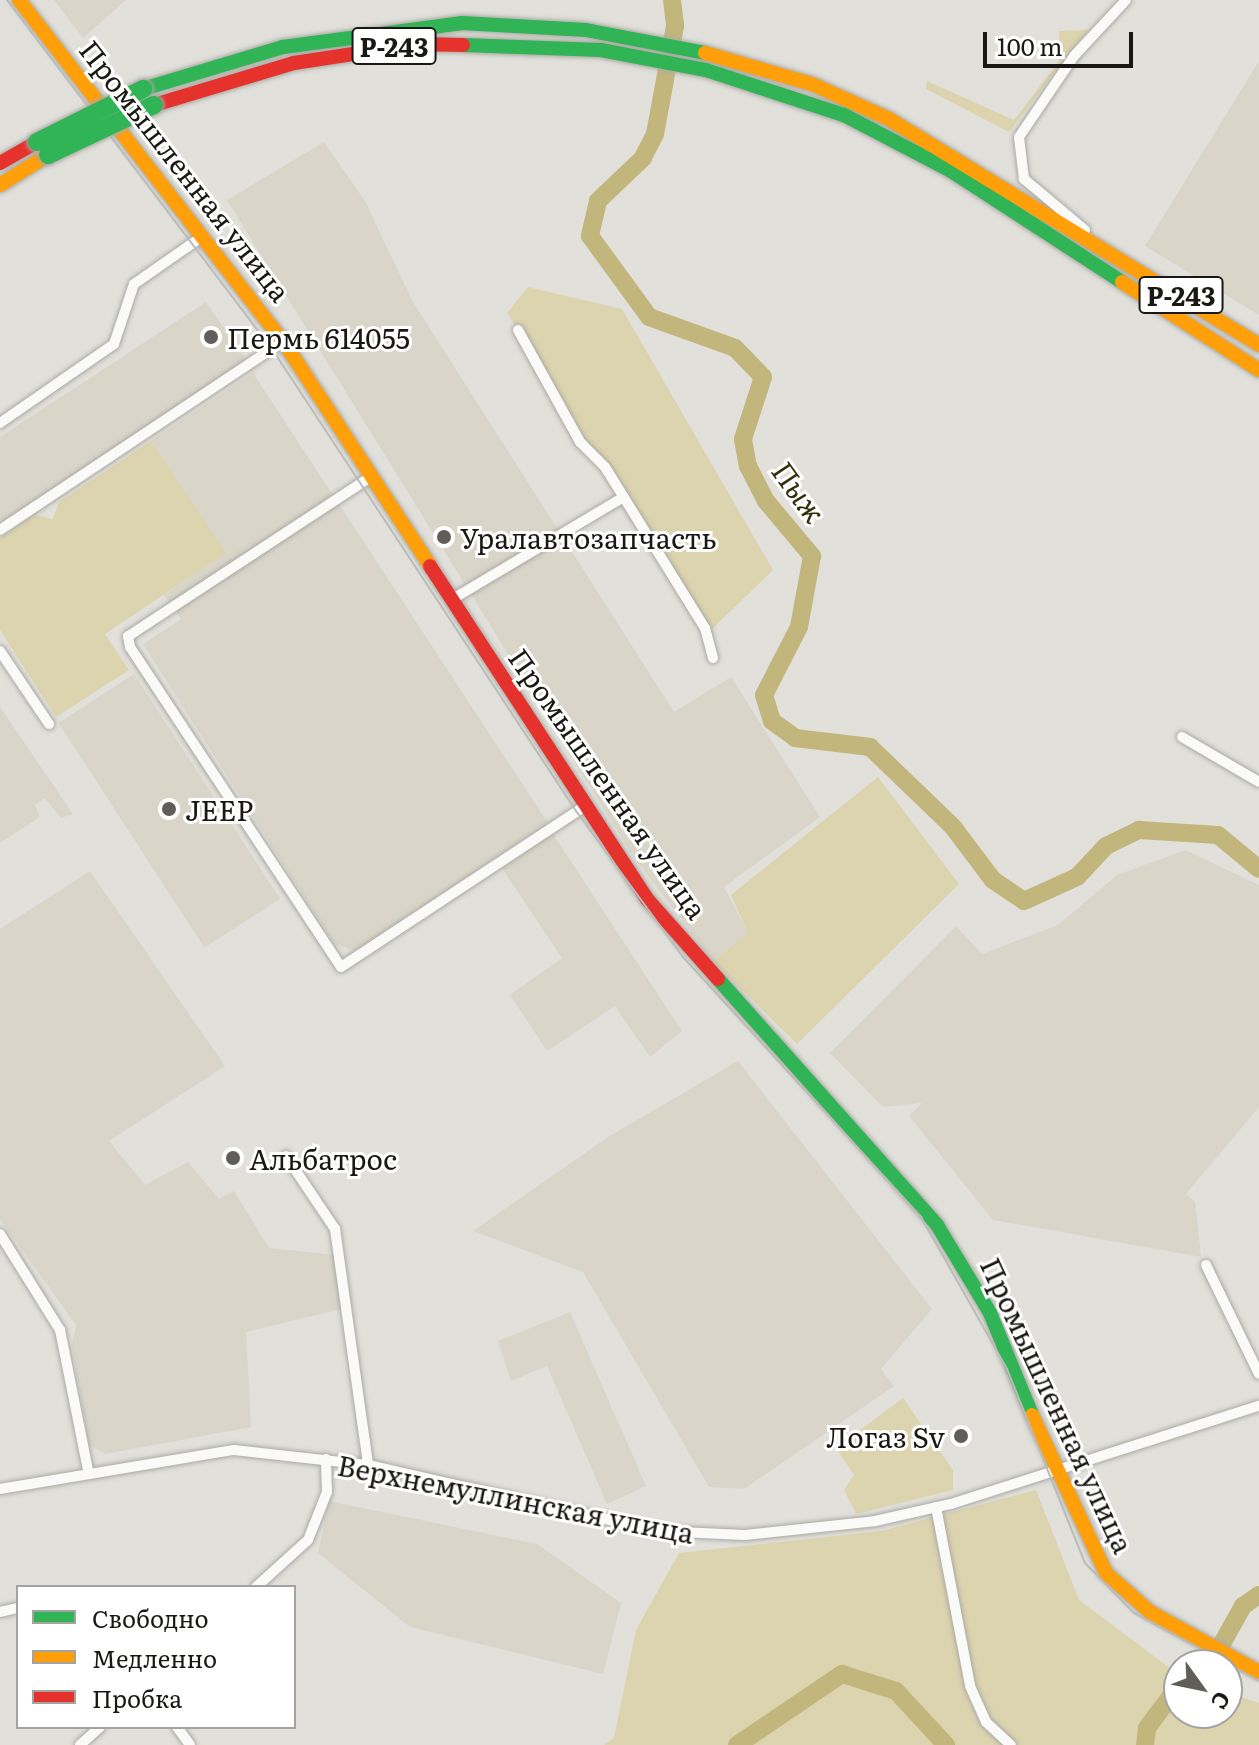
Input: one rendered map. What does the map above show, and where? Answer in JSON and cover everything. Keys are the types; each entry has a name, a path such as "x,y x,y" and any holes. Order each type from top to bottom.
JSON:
{"main road":[{"name":"Промышленная улица","path":"19,0 283,341 585,806 676,934 937,1225 990,1313 1106,1573 1178,1628 1253,1669"},
{"name":"Р-243","path":"0,163 43,148 148,97 294,63 418,44 515,42 643,48 851,100 1103,244 1259,345"},
{"name":"Р-243","path":"708,62 806,100 937,163 1259,370"},
{"name":"Р-243","path":"0,185 43,148"}],"street":[{"path":"1103,244 1036,193 1017,155 1030,115 1099,28 1126,0"},
{"path":"0,423 114,344 134,284 203,236"},
{"path":"518,330 574,433 624,497 705,628 713,658"},
{"path":"0,530 283,341"},
{"path":"372,476 128,636 341,967 585,806"},
{"path":"451,600 624,497"},
{"path":"0,651 49,724"},
{"path":"1182,737 1259,782"},
{"path":"286,1156 335,1229 368,1465"},
{"path":"0,1234 60,1330 88,1470"},
{"path":"1206,1265 1259,1374"},
{"name":"Верхнемуллинская улица","path":"0,1489 88,1470 215,1450 368,1465 703,1536 833,1527 936,1507 1259,1406"},
{"path":"258,1585 308,1540 327,1492 326,1459"},
{"path":"936,1507 970,1686 986,1722 1011,1745"},
{"path":"80,1745 98,1729"}],"shaded area":[{"path":"54,0 126,0 83,38"},
{"path":"1088,30 1009,132 926,89 927,81 1014,120 1059,61 1059,31"},
{"path":"1259,61 1259,315 1145,246"},
{"path":"324,142 365,201 413,302 674,712 731,677 820,817 724,887 748,933 713,961 633,856 227,200"},
{"path":"528,287 622,309 773,570 706,635 507,313"},
{"path":"206,302 246,360 0,526 0,437"},
{"path":"253,373 548,823 357,951 335,945 143,644 181,619 164,595 225,553 151,441"},
{"path":"151,441 226,553 105,634 129,670 56,717 0,630 0,538 34,515 53,519 59,502"},
{"name":"JEEP","path":"134,674 280,899 204,948 59,723"},
{"path":"0,707 73,814 61,818 45,798 35,805 40,817 0,843"},
{"path":"878,777 959,884 797,1044 713,961 748,933 731,895"},
{"path":"553,834 682,1031 650,1057 615,1006 547,1051 510,995 562,958 502,868"},
{"path":"1185,850 1259,885 1259,1107 1186,1194 1195,1202 1201,1257 993,1220 909,1116 922,1103 883,1107 830,1053 956,926 982,954 1058,925 1117,875"},
{"path":"90,871 225,1066 109,1141 145,1185 188,1162 219,1199 234,1191 269,1248 336,1255 341,1309 246,1332 251,1427 105,1454 89,1445 72,1345 76,1325 0,1219 0,929"},
{"path":"738,1061 932,1309 881,1369 894,1386 744,1489 709,1487 583,1272 473,1231 608,1137"},
{"path":"570,1312 646,1486 607,1504 547,1366 511,1381 498,1341"},
{"path":"903,1398 953,1470 953,1490 856,1514 844,1490 854,1475 836,1448"},
{"path":"1036,1490 1079,1600 1163,1663 1163,1729 1243,1729 1243,1698 1259,1703 1259,1745 604,1745 614,1738 636,1630 679,1553 881,1531"},
{"path":"329,1501 537,1544 621,1603 603,1674 410,1627 318,1553"}],"waterway":[{"name":"Пыж","path":"672,0 675,26 655,134 643,158 598,201 590,236 649,317 735,348 763,377 743,439 748,466 766,501 812,556 799,627 764,695 772,721 795,738 870,747 953,827 993,880 1024,901 1077,877 1106,846 1139,830 1218,835 1259,869"},
{"path":"1219,1649 1243,1606 1259,1595"},
{"path":"737,1745 842,1674 896,1691 946,1745"},
{"path":"1145,1745 1147,1728 1163,1706"}],"tram line":[{"path":"7,0 272,349 576,811 682,956 921,1217 1007,1369 1085,1563 1134,1613 1259,1681"}],"traffic: fast":[{"path":"143,89 283,47 462,23 586,30 705,53"},
{"path":"463,45 601,50 706,70 844,115 951,171 1122,282"},
{"path":"37,142 143,89"},
{"path":"48,155 154,105"},
{"path":"718,979 937,1225 990,1313 1032,1415"}],"traffic: slow":[{"path":"19,0 283,341 430,566"},
{"path":"705,53 812,84 889,119 1259,345"},
{"path":"0,185 48,155"},
{"path":"1122,282 1259,370"},
{"path":"1032,1415 1106,1573 1150,1612 1259,1672"}],"traffic: jam":[{"path":"154,105 294,63 418,44 463,45"},
{"path":"0,163 37,142"},
{"path":"430,566 647,899 718,979"}],"place":[{"name":"Пермь 614055","path":"211,337"},
{"name":"Уралавтозапчасть","path":"444,537"},
{"name":"JEEP","path":"169,809"},
{"name":"Альбатрос","path":"233,1158"},
{"name":"Логаз Sv","path":"961,1436"}]}
